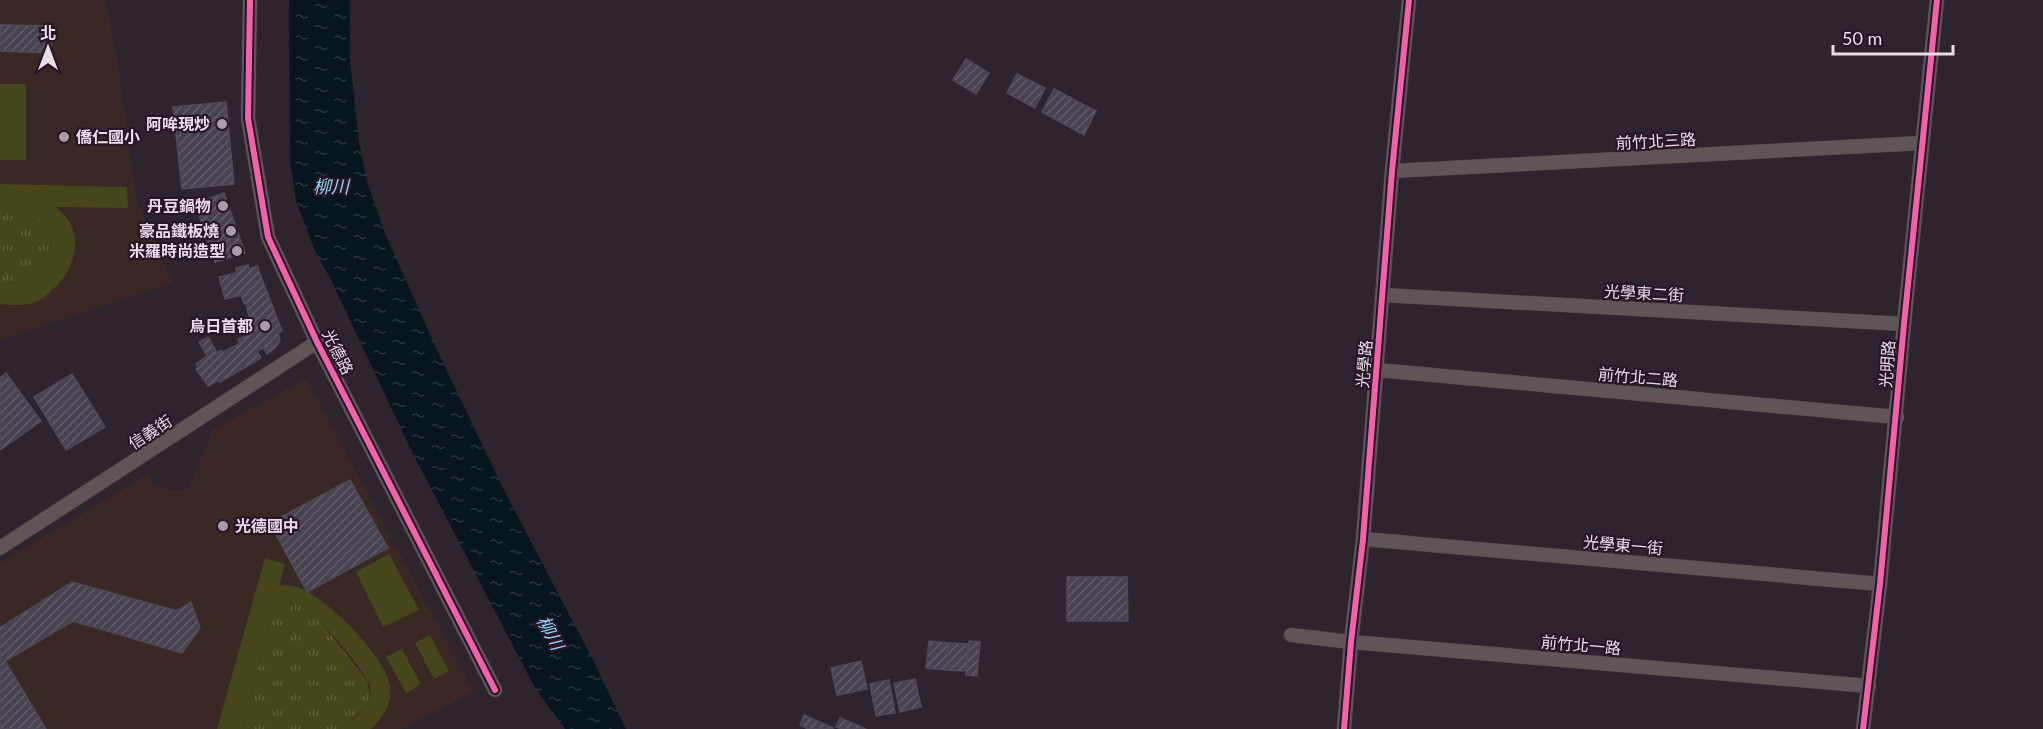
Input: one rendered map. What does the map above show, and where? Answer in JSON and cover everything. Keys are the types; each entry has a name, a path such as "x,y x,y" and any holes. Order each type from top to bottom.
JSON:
{"street":[{"name":"光德路","path":"250,0 248,118 268,237 317,342 495,690"},
{"name":"光學路","path":"1344,729 1363,539 1392,171 1409,0"},
{"name":"光明路","path":"1863,729 1897,417 1904,324 1937,0"},
{"name":"前竹北三路","path":"1392,171 1922,143"},
{"name":"光學東二街","path":"1383,295 1904,324"},
{"name":"信義街","path":"0,548 317,342"},
{"name":"前竹北二路","path":"1377,370 1897,417"},
{"name":"光學東一街","path":"1363,539 1880,584"},
{"name":"前竹北一路","path":"1291,635 1869,686"}],"shaded area":[{"name":"僑仁國小","path":"0,0 106,0 119,71 137,202 172,283 0,340"},
{"name":"光德國中","path":"306,378 474,692 401,729 0,729 0,563 150,473 153,486 172,490 188,489 213,430"}],"green space":[{"path":"0,84 26,84 26,160 0,160"},
{"path":"0,184 127,187 128,208 56,207 69,221 73,230 75,249 70,267 59,283 36,302 21,305 0,304 0,283 25,283 39,275 50,255 50,244 48,232 34,213 21,206 0,205"},
{"path":"0,205 24,207 34,213 48,232 50,255 46,266 39,275 28,282 0,283"},
{"path":"389,554 419,610 383,627 356,572"},
{"path":"265,558 285,564 279,586 293,586 319,599 350,626 386,672 390,685 390,698 386,709 371,729 339,729 367,706 370,694 369,683 328,629 309,610 299,604 290,604 271,617 243,729 217,729"},
{"path":"302,605 316,616 367,680 370,696 366,708 339,729 243,729 271,617 282,606"},
{"path":"430,635 449,671 434,679 415,643"},
{"path":"402,649 421,684 406,693 386,657"}],"water":[{"name":"柳川","path":"289,0 350,0 350,61 359,141 367,182 385,233 437,350 505,492 591,656 626,729 565,729 535,688 411,450 315,251 296,201 290,161"}],"building":[{"path":"0,25 52,26 51,53 0,51"},
{"path":"966,59 989,73 976,94 953,80"},
{"path":"1017,74 1045,88 1035,108 1007,93"},
{"path":"1054,89 1096,111 1084,135 1042,112"},
{"path":"226,102 234,184 182,189 173,107"},
{"path":"224,193 245,253 215,262 195,203"},
{"name":"烏日首都","path":"248,265 249,269 257,266 282,331 278,333 280,341 267,354 264,348 257,351 261,358 220,382 219,380 208,386 196,369 198,367 196,364 207,356 199,342 208,337 217,353 221,350 223,352 239,344 238,339 247,336 246,333 252,330 246,303 244,304 241,295 225,299 219,277 236,273 236,268"},
{"path":"6,373 41,421 0,450 0,378"},
{"path":"72,374 105,427 66,450 34,397"},
{"path":"350,480 388,548 307,592 270,523"},
{"path":"1067,577 1127,577 1128,621 1067,621"},
{"path":"72,582 177,611 191,602 200,628 182,653 73,621 5,661 46,729 0,729 0,628"},
{"path":"929,641 949,643 946,670 926,668"},
{"path":"969,641 980,642 977,676 966,675"},
{"path":"949,643 969,644 966,671 946,670"},
{"path":"861,661 867,689 837,695 831,668"},
{"path":"915,679 921,707 900,712 894,683"},
{"path":"889,680 895,713 876,716 870,684"},
{"path":"804,715 833,729 808,729 800,725"},
{"path":"840,718 866,729 836,727"}],"cycle path":[{"path":"250,0 248,118 268,237 317,342 495,690"},
{"path":"1344,729 1363,539 1392,171 1409,0"},
{"path":"1863,729 1880,584 1937,0"}],"place":[{"name":"阿哞現炒","path":"222,124"},
{"name":"僑仁國小","path":"64,137"},
{"name":"丹豆鍋物","path":"223,206"},
{"name":"豪品鐵板燒","path":"231,231"},
{"name":"米羅時尚造型","path":"237,251"},
{"name":"烏日首都","path":"265,326"},
{"name":"光德國中","path":"223,526"}]}
